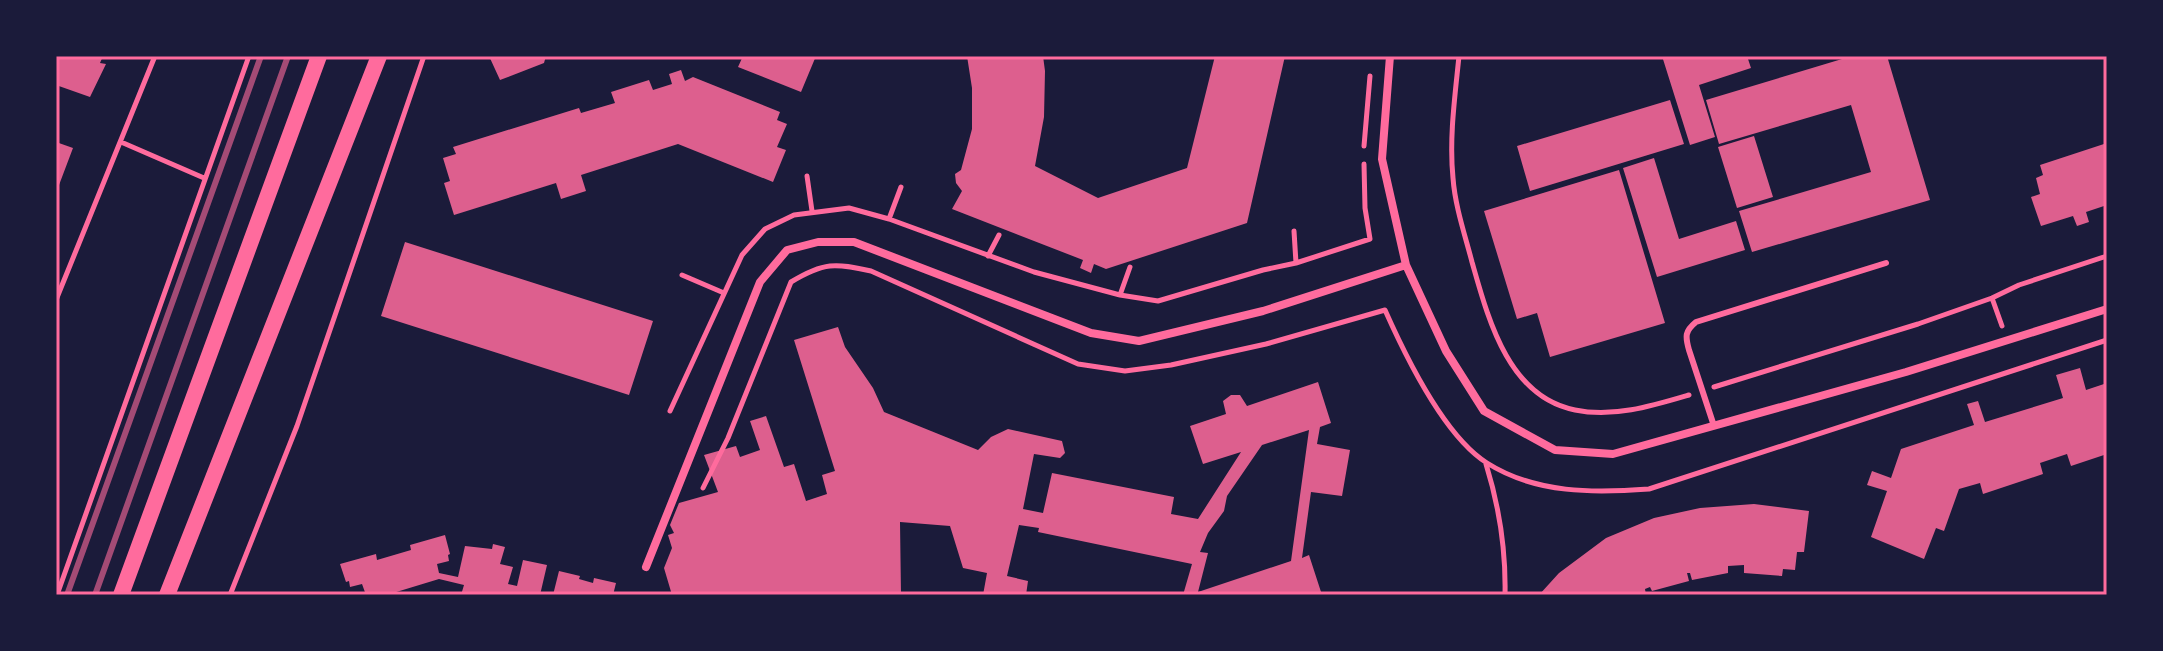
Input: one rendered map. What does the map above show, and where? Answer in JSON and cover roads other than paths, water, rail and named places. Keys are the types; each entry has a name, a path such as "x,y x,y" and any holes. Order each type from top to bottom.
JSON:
{"main road":[{"path":"121,595 319,56"},
{"path":"167,595 379,56"}],"street":[{"path":"1390,56 1382,159 1406,265 1446,351 1484,411 1555,450 1613,454 2007,342 2107,309"},
{"path":"646,567 760,282 787,250 818,242 854,242 1091,333 1139,341 1263,311 1406,265"}],"lane":[{"path":"1714,426 1689,350 1688,329 1696,322 1886,263"}],"railway":[{"path":"67,595 261,56"},
{"path":"95,595 288,56"}]}
